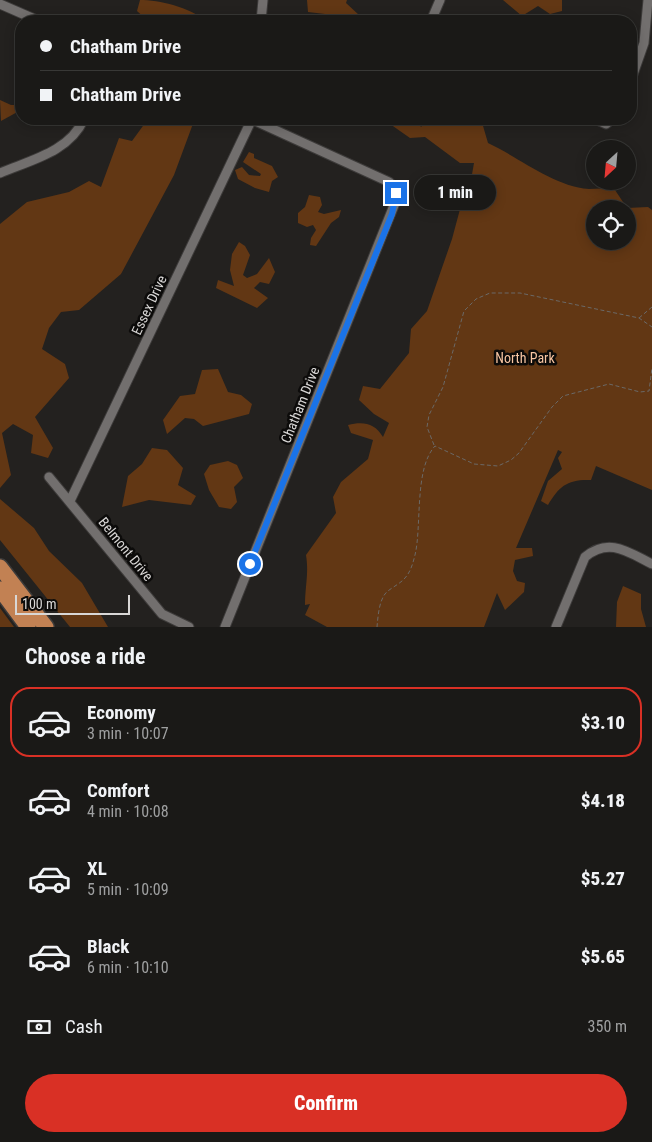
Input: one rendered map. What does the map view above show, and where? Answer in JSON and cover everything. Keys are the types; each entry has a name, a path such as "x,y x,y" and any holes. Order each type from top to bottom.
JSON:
{"highway":[{"path":"0,567 46,627"},
{"path":"0,589 28,627"}],"street":[{"path":"262,15 263,0"},
{"path":"434,15 440,0"},
{"path":"637,63 644,43 648,0"},
{"path":"0,4 26,15"},
{"path":"0,172 60,148 73,137 80,125"},
{"name":"Essex Drive","path":"70,501 248,125"},
{"name":"Chatham Drive","path":"225,627 392,214 396,193 389,182 264,125"},
{"name":"Belmont Drive","path":"49,477 162,614 190,627"},
{"path":"556,627 585,557 599,547 622,549 652,564"}],"path":[{"path":"652,327 639,318 520,293 490,293 476,299 464,310 442,387 429,415 428,427 435,446 474,464 492,466 503,464 519,453 552,407 564,396 608,384 640,392 648,391 652,368"},
{"path":"639,318 652,307"},
{"path":"377,627 379,610 386,593 406,578 412,566 418,543 424,471 428,454 435,446"}],"green space":[{"path":"140,0 156,1 183,8 197,15 141,15 137,11"},
{"path":"307,0 347,0 346,3 359,15 325,15 308,12"},
{"path":"503,0 562,0 562,11 550,14 538,6 521,15"},
{"path":"0,100 15,105 15,113 1,121"},
{"path":"144,125 193,125 174,175 121,274 79,310 61,312 49,328 42,349 65,364 69,378 35,417 53,448 48,458 31,453 33,435 13,424 2,433 11,475 0,488 0,224 27,202 69,192 89,181 101,187 119,138 132,141"},
{"name":"North Park","path":"391,125 420,125 421,127 423,125 483,125 488,143 550,177 586,190 615,190 622,200 586,200 586,250 636,250 636,208 648,207 652,210 652,490 596,466 591,480 570,482 560,488 548,505 541,501 548,481 562,469 558,458 562,452 558,450 516,548 532,548 533,556 515,560 513,571 517,581 525,583 524,592 505,610 497,593 484,627 327,627 305,615 310,604 305,605 306,555 336,513 333,497 341,482 368,459 373,440 351,433 348,425 368,424 380,432 383,437 389,423 374,414 359,400 363,386 380,389 409,353 411,329 427,311 452,239 463,198 471,180 474,163 460,163 425,137 410,138"},
{"path":"249,152 254,154 254,158 272,166 278,177 272,181 269,192 255,188 238,179 235,170 242,167 249,175 260,176 261,174 243,162"},
{"path":"309,195 320,197 322,205 318,212 324,214 341,210 339,217 331,223 316,246 310,245 311,238 316,230 313,225 307,227 298,223 298,213 305,207"},
{"path":"239,242 245,246 250,255 243,275 247,278 257,274 269,258 275,272 269,284 260,282 254,288 268,298 257,308 216,288 218,280 234,286 230,270 232,254"},
{"path":"218,369 228,392 241,395 252,404 249,414 203,426 194,419 185,418 167,434 163,420 180,396 195,394 202,370"},
{"path":"152,448 167,450 183,468 178,485 196,496 191,505 149,500 122,507 128,476 142,464"},
{"path":"228,461 237,465 243,478 234,487 237,502 231,509 219,507 209,490 204,474 210,465"},
{"path":"0,499 34,528 49,551 82,583 108,627 70,627 0,540"},
{"path":"623,586 641,594 641,609 646,627 616,627 617,602"},
{"path":"0,608 14,627 0,627"}],"route":[{"path":"250,564 392,214 397,198 396,193"}]}
